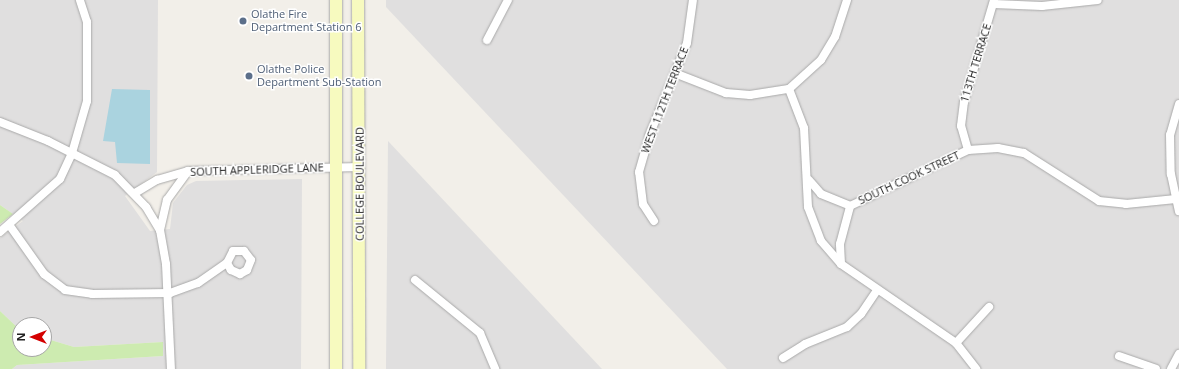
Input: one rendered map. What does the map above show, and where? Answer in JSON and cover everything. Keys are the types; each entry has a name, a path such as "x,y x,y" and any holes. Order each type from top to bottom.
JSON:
{"street":[{"path":"0,232 10,226 60,179 72,153 87,101 87,22 80,0"},
{"path":"336,0 336,369"},
{"name":"COLLEGE BOULEVARD","path":"358,0 360,167 359,369"},
{"path":"487,40 508,0"},
{"name":"WEST 112TH TERRACE","path":"654,221 643,204 639,172 649,136 678,74 687,43 693,0"},
{"path":"678,74 726,93 750,95 789,89 821,60 835,37 847,0"},
{"path":"994,2 1048,6 1098,0"},
{"name":"113TH TERRACE","path":"968,150 961,126 964,102 994,2"},
{"path":"789,89 804,128 809,180 808,207 813,225 821,241 841,264 956,343 976,369"},
{"path":"1179,104 1170,135 1176,199 1179,211"},
{"path":"0,122 72,153 114,175 135,193 160,230"},
{"name":"SOUTH COOK STREET","path":"841,264 840,244 850,206 968,150 998,148 1024,153 1099,201 1126,204 1176,199"},
{"name":"SOUTH APPLERIDGE LANE","path":"135,193 157,180 188,171 360,167"},
{"path":"171,369 170,293 160,230 167,200 188,171"},
{"path":"809,180 821,194 850,206"},
{"path":"10,226 44,274 65,290 92,294 170,293 198,283 227,263"},
{"path":"415,280 480,333 495,369"},
{"path":"783,358 805,344 847,327 861,314 877,290"},
{"path":"956,343 989,307"},
{"path":"1171,369 1179,354"},
{"path":"1118,356 1156,369"}],"shaded area":[{"path":"0,0 158,0 157,172 125,196 150,231 170,229 173,203 187,185 196,181 302,179 301,369 12,369 17,365 163,356 163,342 74,347 52,340 52,317 12,317 12,322 0,311 0,238 23,221 0,205"},
{"path":"386,0 1179,0 1179,369 727,369 386,7"},
{"path":"388,141 602,369 386,369"}],"green space":[{"path":"0,205 13,214 0,224"},
{"path":"0,311 12,322 12,357 52,357 52,340 74,347 163,342 163,356 17,365 12,369 0,369"}],"water":[{"path":"112,89 150,90 150,164 117,163 115,142 103,141"}],"place":[{"name":"Olathe Fire Department Station 6","path":"243,21"},
{"name":"Olathe Police Department Sub-Station","path":"249,76"}]}
